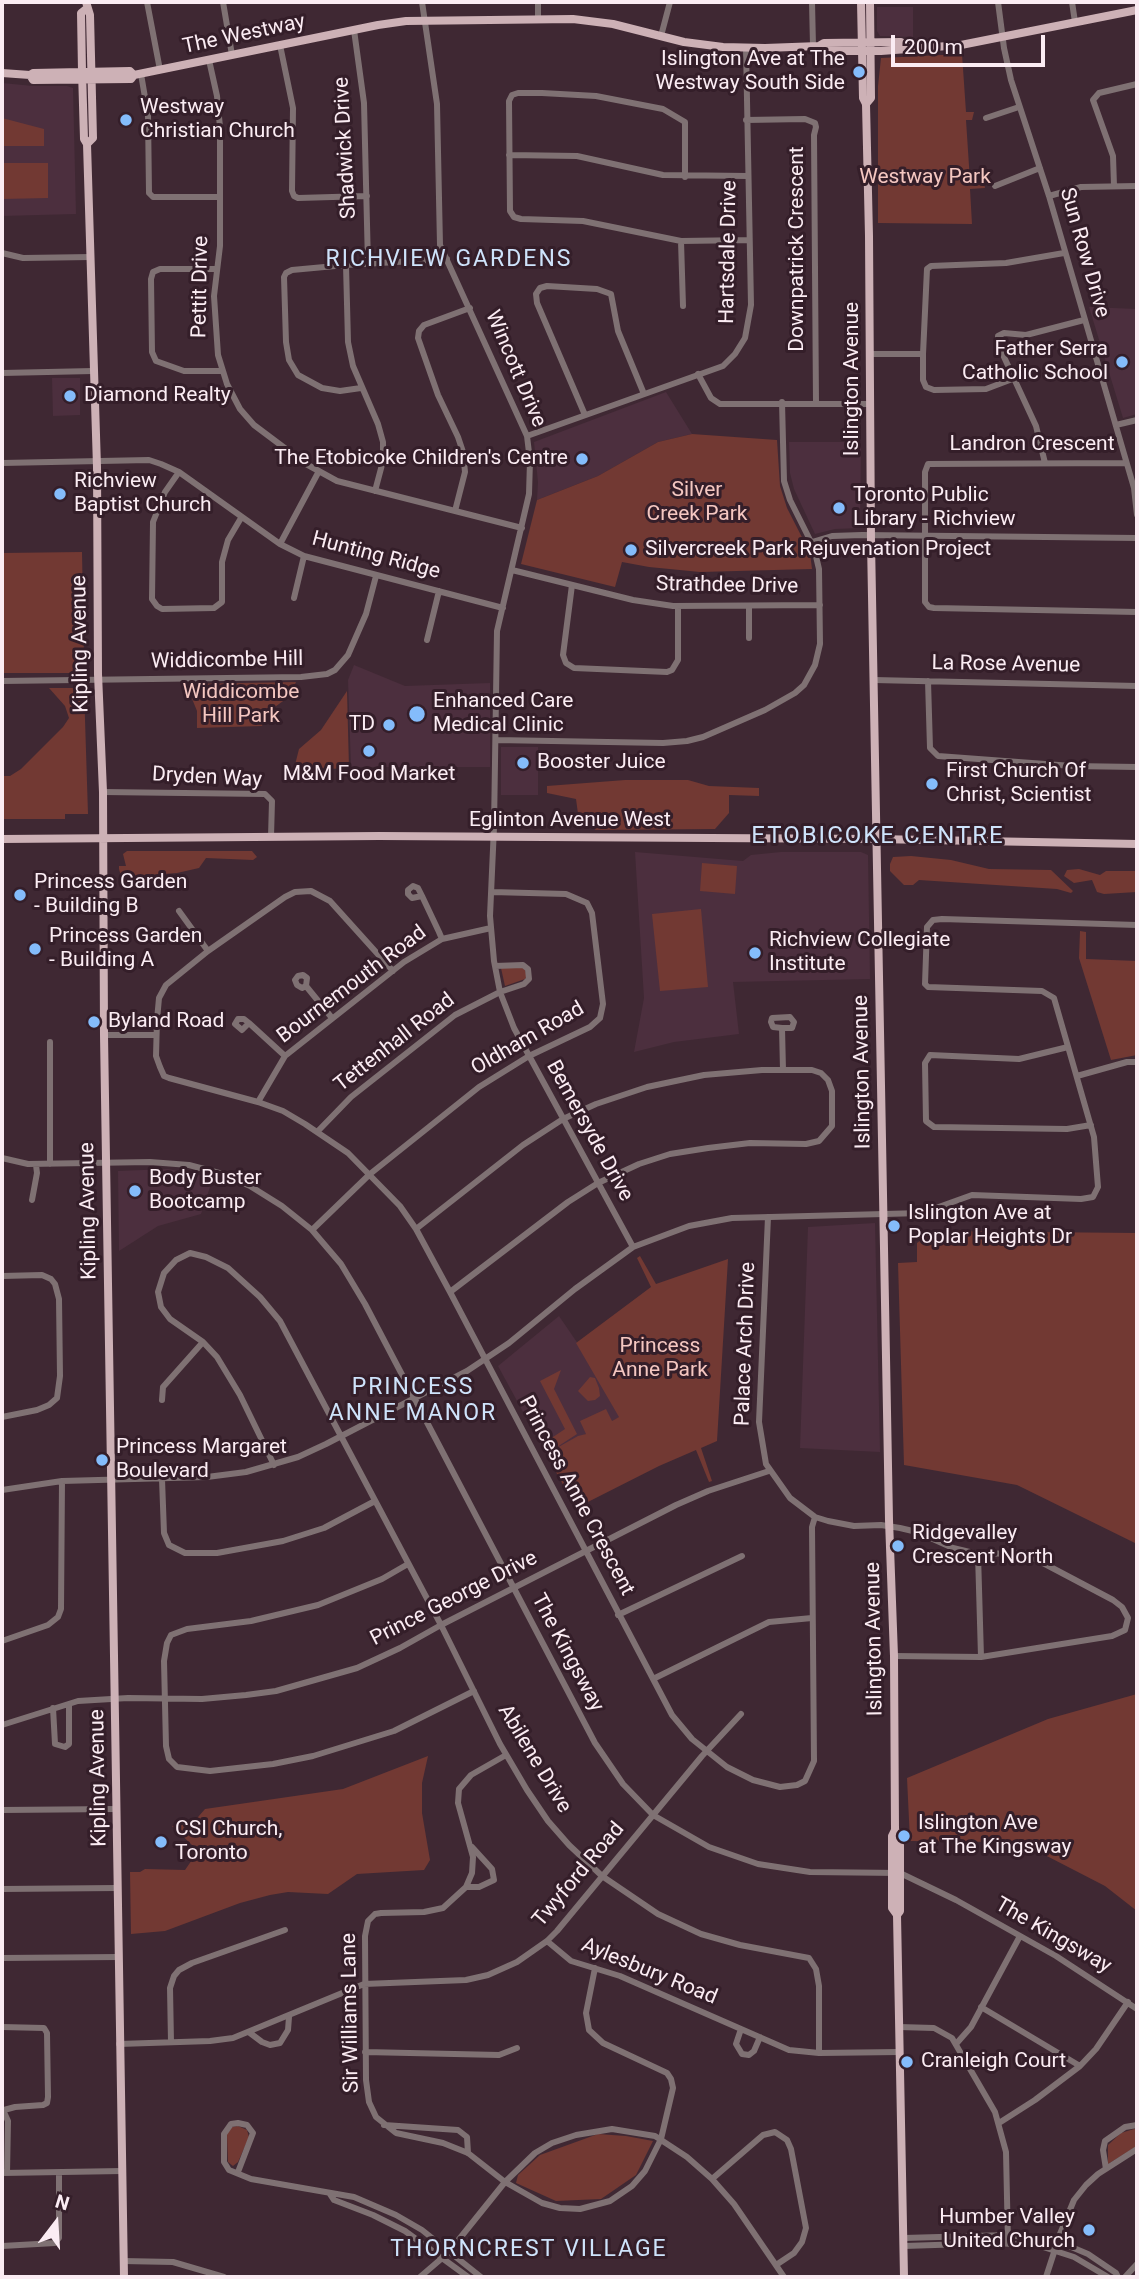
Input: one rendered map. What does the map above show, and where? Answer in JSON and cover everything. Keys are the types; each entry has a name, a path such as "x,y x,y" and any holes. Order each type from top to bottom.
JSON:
{"main road":[{"name":"Islington Avenue","path":"861,2 871,98 866,104 871,535 894,1656 895,1829 900,1836 896,1872 900,1910 897,1915 904,2277"},
{"name":"Islington Avenue","path":"866,47 870,2"},
{"name":"Kipling Avenue","path":"86,5 82,13 93,138 87,144 97,461 103,792 104,1035 124,2277"},
{"name":"The Westway","path":"2,73 30,75 33,80 87,76 131,79 160,70 354,30 391,23 425,21 602,22 695,44 746,48 816,46 824,43 901,50 1002,37 1137,10"},
{"name":"Eglinton Avenue West","path":"2,839 876,839 1137,844"}],"street":[{"path":"147,2 160,70"},
{"path":"223,2 232,55"},
{"name":"Wincott Drive","path":"422,2 438,114 439,237 527,436 531,483 497,631 494,839"},
{"path":"538,2 538,20"},
{"path":"661,36 670,2"},
{"path":"812,2 816,46"},
{"name":"Sun Row Drive","path":"998,2 1002,37 1019,107 1049,196 1116,425 1134,488 1137,515"},
{"path":"1072,2 1075,22"},
{"name":"Shadwick Drive","path":"354,30 364,103 369,264"},
{"path":"280,45 293,107 294,196 367,196"},
{"name":"Hartsdale Drive","path":"527,436 723,366 745,338 751,305 746,48"},
{"name":"Pettit Drive","path":"209,60 220,127 220,246 215,313 218,355 227,384 240,409 254,425 337,481 522,528"},
{"path":"138,75 148,115 149,193 153,197 219,197"},
{"path":"1114,186 1113,156 1093,100 1099,93 1137,84"},
{"path":"685,177 685,122 663,109 596,96 542,93 512,95 508,108 510,211 514,217 583,221 681,241 748,240"},
{"path":"986,118 1019,107"},
{"name":"Downpatrick Crescent","path":"746,120 805,119 815,123 816,127 816,402"},
{"path":"509,155 577,156 663,175 685,177 748,176"},
{"path":"995,186 1040,168"},
{"path":"1049,196 1081,187 1137,186"},
{"path":"681,241 683,306"},
{"path":"2,253 23,258 91,257"},
{"path":"1015,378 986,388 930,390 924,384 927,269 931,266 1006,263 1064,253"},
{"path":"361,388 340,391 322,388 298,375 289,360 286,342 286,273 292,270 346,265 447,259"},
{"path":"346,265 348,342 353,366 383,442 383,461 375,491"},
{"path":"217,269 160,269 153,272 152,352 156,361 184,371 223,371"},
{"path":"585,415 537,303 536,294 540,288 547,286 597,289 611,293 618,331 644,394"},
{"path":"455,511 465,472 463,452 418,338 424,325 470,308"},
{"path":"1045,463 1036,426 998,344 998,336 1026,335 1084,320"},
{"path":"870,355 923,354"},
{"path":"2,373 93,371"},
{"path":"698,374 711,398 720,404 870,404"},
{"path":"496,740 663,743 694,740 780,702 804,685 815,666 819,650 819,569 812,542 790,500 784,481 782,402"},
{"path":"1116,425 1137,420"},
{"name":"Hunting Ridge","path":"2,463 149,460 179,472 241,519 304,556 503,608"},
{"name":"Landron Crescent","path":"925,536 925,472 928,464 1126,463"},
{"path":"280,544 319,471"},
{"path":"179,472 165,492 153,522 152,599 157,606 162,609 214,608 222,601 222,562 228,540 241,519"},
{"path":"812,542 832,536 871,535 1137,538"},
{"path":"925,536 925,601 931,608 1137,612"},
{"path":"294,598 304,556"},
{"name":"Strathdee Drive","path":"512,570 633,600 678,607 820,605"},
{"name":"Widdicombe Hill","path":"2,681 301,677 327,674 335,670 348,655 366,614 376,576"},
{"path":"572,585 563,655 566,663 574,668 672,670 678,660 678,607"},
{"path":"427,640 439,591"},
{"path":"749,606 749,638"},
{"name":"La Rose Avenue","path":"874,680 1137,685"},
{"path":"928,681 930,748 938,756 1072,766 1137,767"},
{"name":"Dryden Way","path":"103,792 265,794 272,801 271,837"},
{"name":"Bemersyde Drive","path":"494,839 491,928 500,992 528,1056 634,1247"},
{"name":"Princess Anne Crescent","path":"393,971 332,904 311,891 300,891 285,897 208,951 166,985 159,998 156,1035 156,1056 164,1076 283,1111 318,1131 370,1174 400,1206 416,1229 450,1292 618,1615 679,1724 706,1751 739,1774 770,1786 797,1785 809,1776 814,1761 812,1527 815,1517"},
{"name":"Oldham Road","path":"312,1230 370,1174 480,1087 528,1056 585,1030 600,1017 603,1004 592,912 587,903 572,896 492,892"},
{"path":"422,896 442,939"},
{"path":"179,911 208,951"},
{"path":"2,1490 62,1481 227,1475 298,1457 485,1359 634,1247 666,1233 700,1223 732,1218 928,1212 972,1195 1090,1199 1098,1187 1091,1125 1054,998 1047,992 928,987 925,984 927,931 930,922 942,919 1137,925"},
{"name":"Bournemouth Road","path":"257,1102 285,1056 393,971 442,939 491,928"},
{"path":"495,966 520,964 530,972 529,979 524,984 500,992"},
{"path":"306,986 332,1018"},
{"name":"Tettenhall Road","path":"318,1131 351,1097 435,1030 471,1005 500,992"},
{"path":"249,1023 285,1056"},
{"path":"782,1028 783,1070"},
{"path":"104,1035 156,1035"},
{"path":"50,1042 50,1164"},
{"path":"1069,1047 1019,1059 930,1055 925,1063 926,1121 934,1127 1067,1129 1091,1125"},
{"path":"1077,1076 1127,1062 1137,1062"},
{"path":"416,1229 492,1168 563,1119 596,1104 647,1087 704,1075 783,1070 816,1071 830,1083 832,1126 819,1141 806,1144 750,1143 670,1154 639,1164 597,1183 568,1202 450,1292"},
{"name":"The Kingsway","path":"2,1158 36,1165 181,1163 223,1174 250,1186 272,1199 312,1230 353,1282 594,1743 623,1784 653,1815 709,1847 758,1864 810,1872 896,1872 945,1894 1056,1956 1137,2009"},
{"path":"32,1200 36,1165"},
{"name":"Palace Arch Drive","path":"768,1217 759,1406 761,1442 769,1471"},
{"name":"Abilene Drive","path":"203,1342 170,1319 158,1300 164,1273 176,1260 190,1254 206,1256 228,1268 274,1312 441,1625 506,1755 548,1821 602,1876 658,1914 701,1934 740,1945 810,1958 818,1978 820,2053"},
{"path":"2,1276 42,1275 55,1284 60,1299 60,1376 57,1398 49,1405 2,1417"},
{"path":"162,1400 163,1387 203,1342 229,1375 274,1465"},
{"path":"769,1471 789,1498 815,1517 854,1526 890,1526 917,1532 953,1548 978,1554 1003,1552 1029,1555 1113,1600 1122,1607 1128,1618 1125,1630 1119,1634 981,1657 894,1656"},
{"name":"Prince George Drive","path":"2,1725 78,1701 202,1699 276,1691 324,1679 357,1668 400,1648 692,1497 769,1471"},
{"path":"162,1479 164,1533 169,1545 186,1553 217,1553 284,1541 324,1528 375,1501"},
{"path":"2,1641 54,1622 61,1609 62,1481"},
{"path":"978,1554 981,1657"},
{"path":"618,1615 742,1556"},
{"path":"408,1564 363,1587 307,1608 251,1621 177,1631 171,1635 165,1652 166,1746 169,1759 177,1767 211,1771 273,1764 363,1742 413,1723 474,1691"},
{"path":"653,1679 769,1622 812,1618"},
{"path":"53,1708 55,1744 65,1747 69,1744 69,1704"},
{"name":"Twyford Road","path":"119,2044 210,2041 250,2033 364,1984 454,1982 476,1978 517,1962 547,1941 706,1751 741,1714"},
{"name":"Sir Williams Lane","path":"384,2125 376,2117 369,2102 365,2052 365,1932 371,1917 381,1913 424,1912 443,1908 466,1887 472,1873 473,1857 458,1803 459,1789 471,1775 506,1755"},
{"path":"2,1810 117,1809"},
{"name":"Sir Williams Lane","path":"466,1887 479,1887 494,1880 492,1869 470,1846"},
{"path":"2,1889 117,1888"},
{"path":"171,2042 170,1988 179,1970 186,1965 285,1930"},
{"path":"956,2044 964,2037 1020,1936"},
{"name":"Aylesbury Road","path":"547,1941 571,1961 620,1976 789,2050 820,2053 899,2052"},
{"path":"2,1958 118,1957"},
{"path":"384,2125 396,2133 443,2143 468,2153 505,2182 536,2200 554,2206 580,2209 594,2207 610,2201 632,2186 645,2171 661,2139 673,2092 671,2079 667,2073 603,2043 589,2030 586,2013 595,1968"},
{"path":"999,2123 1080,2066 1096,2049 1128,2002"},
{"path":"981,2007 1080,2066"},
{"name":"Twyford Road","path":"250,2033 270,2045 280,2043 291,2022 289,2017"},
{"path":"2,2027 44,2028 47,2033 48,2097 47,2103 43,2105 3,2109 7,2116 4,2173 122,2171"},
{"path":"899,2028 934,2028 945,2032 956,2044 995,2112 1006,2152 1008,2243"},
{"path":"741,2029 736,2044 742,2054 749,2055 754,2051 760,2037"},
{"path":"365,2052 499,2055 517,2048"},
{"path":"238,2172 253,2133 247,2125 238,2123 231,2124 225,2130 225,2167 251,2179 330,2194 334,2200 405,2231 481,2277"},
{"path":"1106,2169 1103,2150 1105,2141 1125,2127 1137,2124"},
{"path":"384,2125 458,2130 467,2137 468,2153"},
{"path":"420,2277 445,2255 505,2182 535,2152 576,2134 612,2130 652,2134 687,2157 712,2179 734,2204 784,2277"},
{"path":"712,2179 763,2135 775,2132 787,2140 806,2228 802,2242 794,2253 776,2265"},
{"path":"1046,2277 1074,2200 1086,2185 1137,2149"},
{"path":"2,2246 55,2243 59,2238 59,2173"},
{"path":"904,2242 1008,2235 1058,2241 1088,2254 1118,2277"},
{"path":"904,2242 1008,2243 1054,2249 1083,2261 1108,2277"},
{"path":"445,2255 468,2277"},
{"path":"123,2261 173,2262 198,2274 223,2277"},
{"path":"1125,2277 1137,2264"}],"shaded area":[{"path":"877,7 913,7 913,37 880,36 877,31"},
{"path":"2,83 73,88 76,214 2,216"},
{"name":"Father Serra Catholic School","path":"1089,307 1137,309 1137,414 1123,418"},
{"path":"52,378 80,378 80,415 53,416"},
{"name":"The Etobicoke Children's Centre","path":"666,392 692,434 658,442 598,476 537,500 534,442"},
{"path":"789,442 861,442 860,528 835,529 815,534 794,489 790,473"},
{"path":"354,665 405,686 490,683 490,767 351,767 348,680"},
{"path":"501,747 538,747 538,795 501,795"},
{"name":"Richview Collegiate Institute","path":"635,852 743,861 751,855 781,852 861,852 868,855 870,979 733,982 739,1034 674,1042 634,1052 644,998"},
{"path":"168,1169 213,1178 201,1214 158,1226 119,1251 118,1171"},
{"path":"875,1223 880,1452 800,1448 808,1227"},
{"path":"559,1316 585,1354 620,1417 546,1454 498,1366"}],"green space":[{"name":"Westway Park","path":"962,54 966,112 974,112 972,120 966,120 970,181 984,182 985,188 970,189 972,224 878,223 878,86 881,58"},
{"path":"2,118 44,129 44,146 2,146"},
{"path":"2,163 48,163 48,198 2,199"},
{"name":"Silver Creek Park","path":"692,434 777,440 780,486 787,508 810,553 812,569 700,572 622,562 615,587 521,564 537,500 598,476 658,442"},
{"path":"82,552 82,667 74,673 2,673 2,553"},
{"name":"Widdicombe Hill Park","path":"296,682 290,696 268,712 262,726 197,728 197,711 186,684"},
{"path":"49,688 84,688 88,814 65,814 65,819 2,819 2,776 10,776 21,769 69,718 65,706"},
{"path":"347,691 349,768 329,769 295,765 299,749 321,730"},
{"path":"625,780 688,780 709,786 759,788 759,796 729,795 729,813 715,829 596,830 579,821 576,799 547,793 547,786"},
{"path":"127,851 252,851 257,857 253,860 206,858 199,868 177,873 125,877 121,876 119,866 126,866 123,854"},
{"path":"893,857 951,860 989,869 1051,870 1073,891 1071,893 1057,889 919,880 913,885 904,885 890,871 890,864"},
{"path":"702,863 737,866 735,894 700,891"},
{"path":"1079,869 1100,875 1106,871 1137,871 1137,892 1104,894 1097,892 1092,880 1074,883 1064,876 1067,870"},
{"path":"701,909 708,987 660,991 652,914"},
{"path":"1080,931 1086,932 1086,959 1137,961 1137,1055 1111,1060 1079,958"},
{"path":"524,967 527,976 525,979 505,986 501,968"},
{"path":"928,1231 1137,1233 1137,1544 1017,1485 904,1465 898,1263 917,1262 917,1243"},
{"name":"Princess Anne Park","path":"640,1256 656,1284 728,1259 717,1441 701,1448 712,1481 709,1482 696,1450 576,1508 546,1454 586,1434 580,1421 606,1409 612,1421 619,1417 576,1343 651,1287 637,1258"},
{"path":"561,1370 554,1389 577,1434 554,1449 550,1439 565,1429 540,1381"},
{"path":"590,1377 595,1378 600,1396 588,1401 578,1391"},
{"path":"1137,1694 1137,1911 1105,1886 1041,1853 995,1842 910,1841 907,1778 1048,1719"},
{"path":"428,1756 422,1783 422,1813 430,1860 424,1870 357,1874 328,1894 288,1892 270,1895 240,1903 165,1931 131,1934 130,1872 145,1869 185,1870 194,1857 192,1845 172,1826 192,1824 205,1809 343,1789"},
{"path":"238,2126 247,2130 249,2137 238,2162 233,2166 228,2162 227,2134 232,2127"},
{"path":"1137,2129 1137,2146 1108,2164 1108,2145 1121,2133"},
{"path":"598,2134 653,2141 636,2175 601,2199 556,2201 516,2183 518,2175 540,2155"}],"place":[{"name":"Islington Ave at The Westway South Side","path":"859,72"},
{"name":"Westway Christian Church","path":"126,120"},
{"name":"Father Serra Catholic School","path":"1122,362"},
{"name":"Diamond Realty","path":"70,396"},
{"name":"The Etobicoke Children's Centre","path":"582,459"},
{"name":"Richview Baptist Church","path":"60,494"},
{"name":"Toronto Public Library - Richview","path":"839,508"},
{"name":"Silvercreek Park Rejuvenation Project","path":"631,550"},
{"name":"Enhanced Care Medical Clinic","path":"417,714"},
{"name":"TD","path":"389,725"},
{"name":"M&M Food Market","path":"369,751"},
{"name":"Booster Juice","path":"523,763"},
{"name":"First Church Of Christ, Scientist","path":"932,784"},
{"name":"Princess Garden - Building B","path":"20,895"},
{"name":"Princess Garden - Building A","path":"35,949"},
{"name":"Richview Collegiate Institute","path":"755,953"},
{"name":"Byland Road","path":"94,1022"},
{"name":"Body Buster Bootcamp","path":"135,1191"},
{"name":"Islington Ave at Poplar Heights Dr","path":"894,1226"},
{"name":"Princess Margaret Boulevard","path":"102,1460"},
{"name":"Ridgevalley Crescent North","path":"898,1546"},
{"name":"Islington Ave at The Kingsway","path":"904,1836"},
{"name":"CSI Church, Toronto","path":"161,1842"},
{"name":"Cranleigh Court","path":"907,2062"},
{"name":"Humber Valley United Church","path":"1089,2230"}],"district":[{"name":"RICHVIEW GARDENS","path":"449,260"},
{"name":"ETOBICOKE CENTRE","path":"878,837"},
{"name":"PRINCESS ANNE MANOR","path":"413,1401"},
{"name":"THORNCREST VILLAGE","path":"529,2250"}]}
